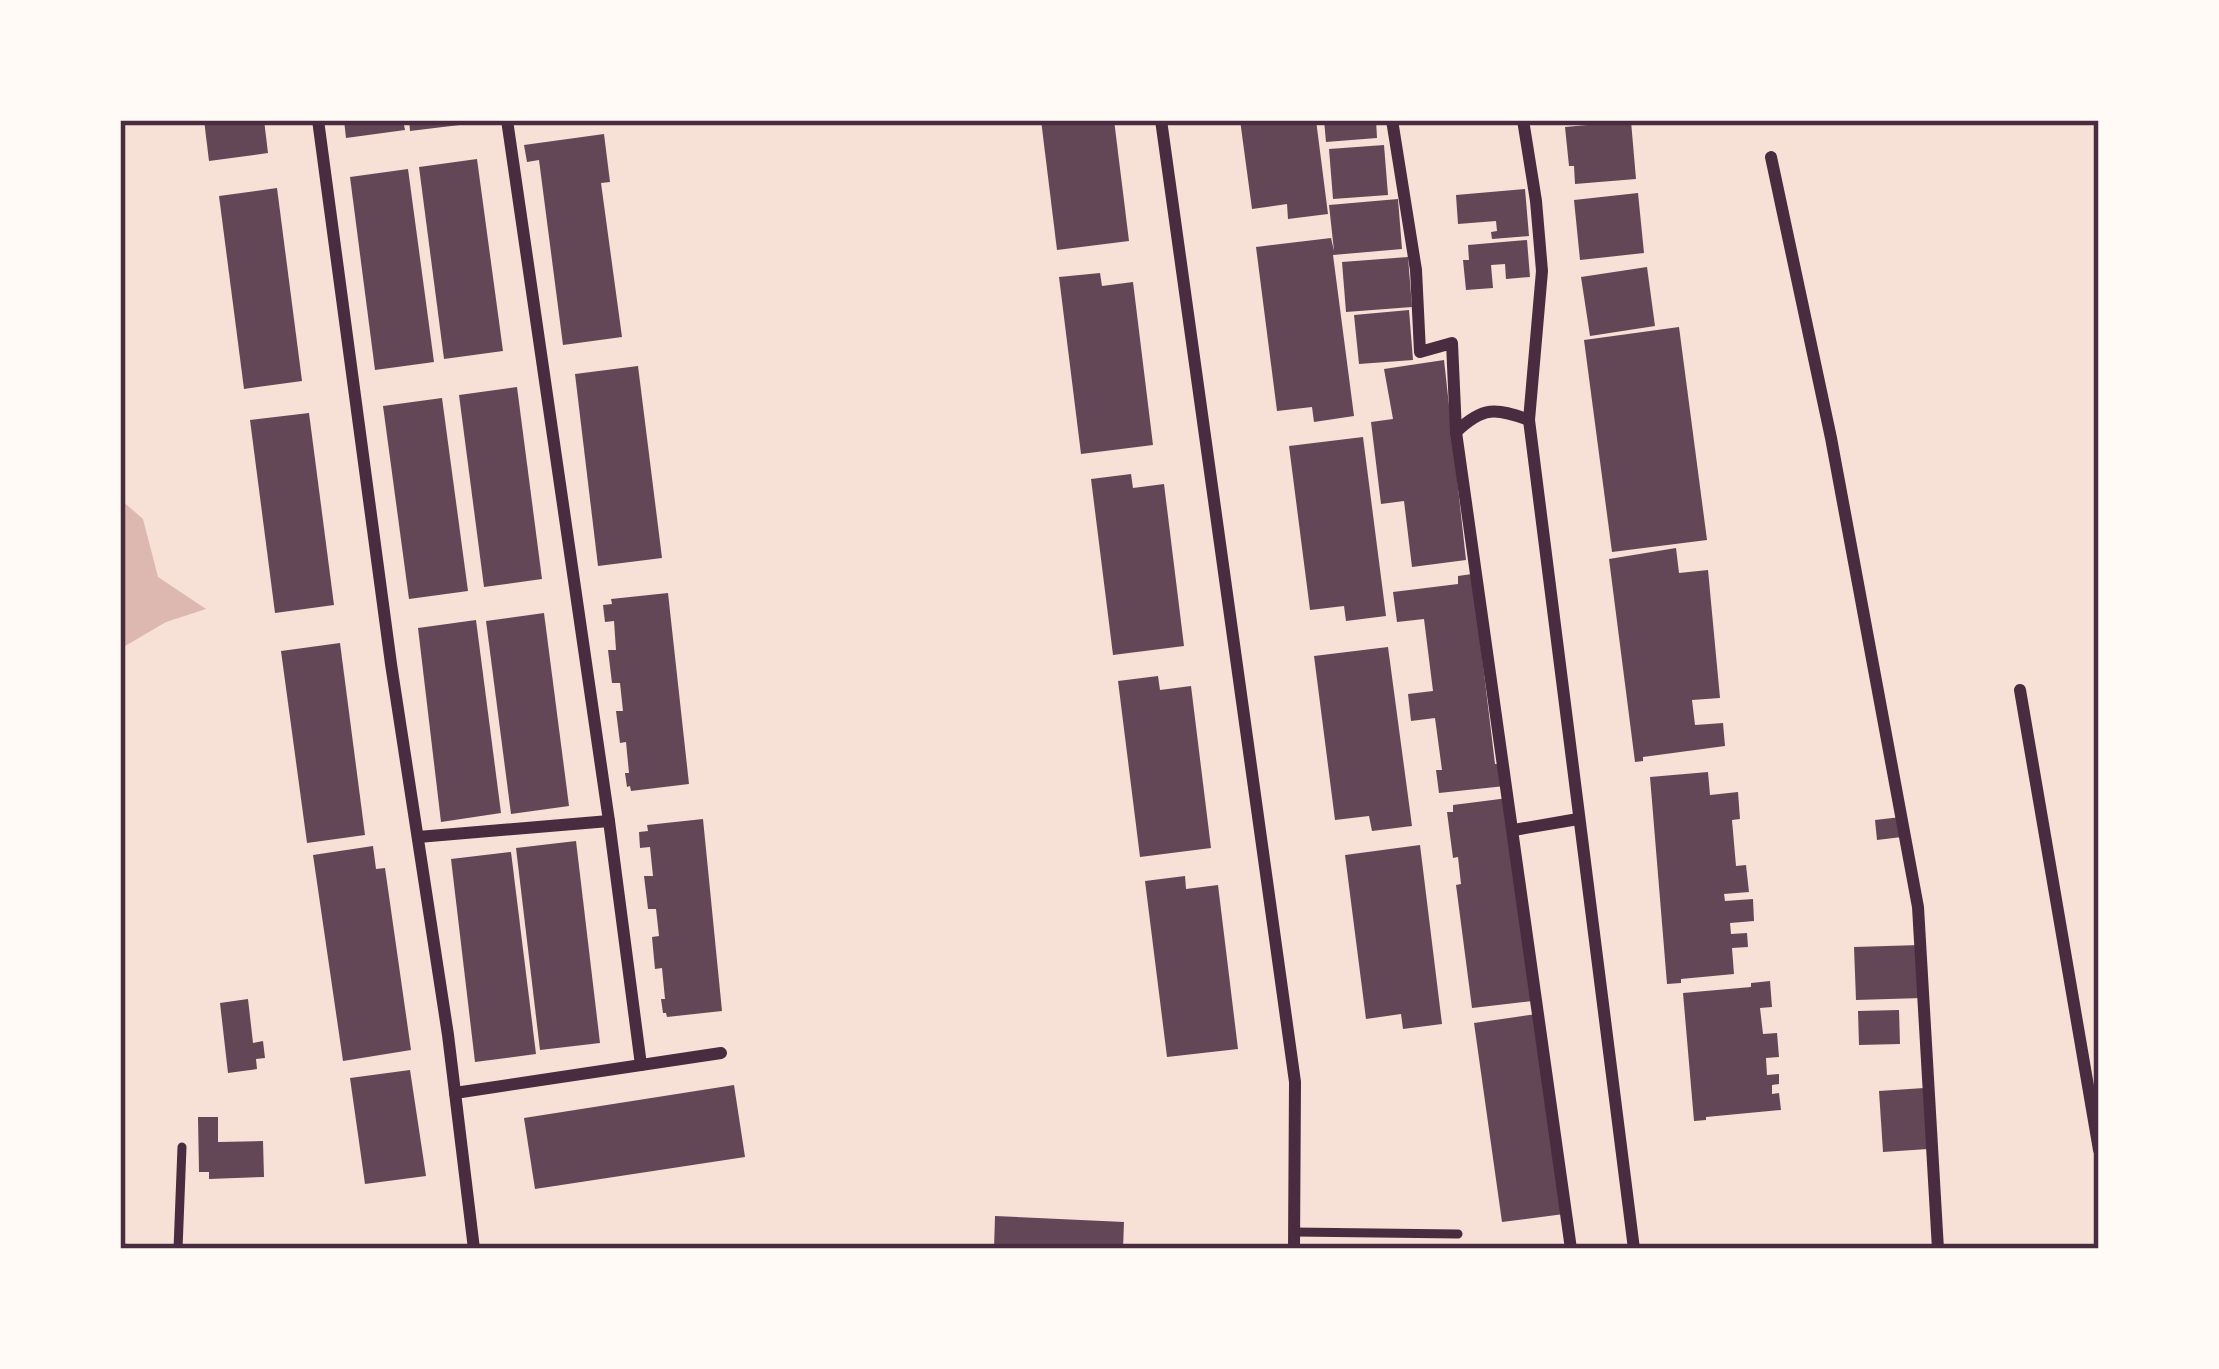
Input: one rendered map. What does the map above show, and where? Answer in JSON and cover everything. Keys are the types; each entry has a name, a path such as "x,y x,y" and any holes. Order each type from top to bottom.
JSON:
{"street":[{"path":"317,120 474,1249"},
{"path":"507,120 641,1065"},
{"path":"1162,120 1295,1082 1294,1249"},
{"path":"1392,120 1416,270 1420,352 1452,343 1456,432 1570,1249"},
{"path":"1523,120 1542,271 1529,420 1634,1249"},
{"path":"1771,157 1831,438 1918,907 1938,1249"},
{"path":"1456,432 1474,415 1502,410 1529,420"},
{"path":"2020,690 2099,1150"},
{"path":"1514,830 1578,819"},
{"path":"418,837 610,821"},
{"path":"455,1093 721,1053"}],"lane":[{"path":"178,1249 182,1147"},
{"path":"1294,1232 1458,1234"},
{"path":"120,1248 135,1249"}],"shaded area":[{"path":"120,499 143,519 158,577 206,609 166,622 120,649"}],"building":[{"path":"204,120 264,120 268,153 209,161"},
{"path":"344,120 403,120 405,130 346,138"},
{"path":"409,120 475,120 476,123 410,131"},
{"path":"1041,120 1114,120 1129,241 1057,250"},
{"path":"1240,120 1316,120 1328,214 1288,219 1287,204 1252,209"},
{"path":"1324,120 1376,120 1377,138 1326,142"},
{"path":"1631,121 1636,179 1575,184 1565,127"},
{"path":"604,134 610,182 601,183 622,337 563,345 539,160 527,162 524,145"},
{"path":"1384,145 1388,195 1333,199 1329,149"},
{"path":"477,159 503,351 444,359 419,167"},
{"path":"408,169 434,362 375,370 350,177"},
{"path":"277,188 302,381 244,389 219,196"},
{"path":"1525,189 1529,236 1492,239 1496,221 1458,224 1456,195"},
{"path":"1638,193 1644,253 1580,260 1574,200"},
{"path":"1398,199 1402,249 1333,255 1354,416 1314,422 1312,407 1277,411 1256,247 1331,238 1334,251 1329,205"},
{"path":"1527,240 1530,277 1506,279 1505,264 1491,265 1493,288 1466,290 1463,260 1469,260 1468,245"},
{"path":"1408,257 1412,307 1346,312 1342,262"},
{"path":"1647,267 1655,326 1590,336 1581,277"},
{"path":"1100,273 1102,286 1133,282 1153,445 1081,454 1059,277"},
{"path":"1409,310 1413,360 1359,364 1354,315"},
{"path":"1679,327 1707,540 1612,552 1584,340"},
{"path":"1444,360 1466,560 1412,567 1404,501 1381,504 1371,422 1393,419 1384,369"},
{"path":"638,366 662,558 598,566 575,374"},
{"path":"517,387 542,579 484,587 459,395"},
{"path":"442,398 468,591 409,599 383,406"},
{"path":"309,413 334,605 275,613 250,420"},
{"path":"1363,437 1386,616 1346,621 1344,606 1310,610 1289,446"},
{"path":"1131,474 1133,488 1164,484 1184,646 1113,655 1091,479"},
{"path":"1676,548 1679,573 1708,570 1720,698 1692,700 1695,725 1723,723 1725,746 1635,762 1609,559"},
{"path":"1472,574 1495,764 1502,764 1505,786 1439,793 1436,770 1442,770 1435,718 1411,721 1408,694 1433,691 1424,619 1397,622 1393,592 1458,584 1458,576"},
{"path":"668,593 689,784 631,791 625,773 629,773 626,742 620,743 616,711 623,711 620,683 612,683 608,650 616,650 614,621 605,622 603,605 612,604 611,599"},
{"path":"544,613 569,806 511,814 486,621"},
{"path":"476,620 501,813 441,822 418,628"},
{"path":"340,643 365,835 307,843 281,651"},
{"path":"1388,647 1412,826 1372,831 1369,816 1335,820 1314,656"},
{"path":"1158,676 1160,690 1191,686 1211,848 1140,857 1118,681"},
{"path":"1708,772 1710,795 1738,792 1740,819 1732,820 1736,866 1746,865 1749,892 1724,894 1725,901 1753,899 1754,921 1730,923 1731,934 1747,933 1748,947 1732,948 1734,974 1667,984 1650,777"},
{"path":"1508,798 1533,1001 1472,1008 1456,885 1461,884 1458,857 1453,858 1447,812 1453,812 1453,805"},
{"path":"1901,817 1902,837 1877,840 1875,820"},
{"path":"703,819 722,1011 667,1017 661,999 665,999 662,968 655,969 656,909 648,909 644,876 653,876 650,847 640,848 639,832 648,831 647,825"},
{"path":"576,841 600,1043 540,1050 516,848"},
{"path":"1420,845 1442,1024 1403,1029 1401,1014 1366,1019 1345,855"},
{"path":"373,846 376,869 385,868 411,1050 343,1061 313,855"},
{"path":"511,852 536,1054 475,1062 451,859"},
{"path":"1185,876 1186,889 1218,885 1238,1049 1167,1057 1145,881"},
{"path":"1920,945 1922,998 1856,1000 1854,947"},
{"path":"1770,981 1772,1007 1760,1008 1763,1034 1777,1033 1779,1057 1766,1058 1767,1075 1779,1074 1772,1094 1779,1093 1781,1110 1694,1121 1683,993"},
{"path":"248,999 253,1043 263,1041 265,1058 256,1059 257,1069 228,1073 220,1003"},
{"path":"1899,1010 1900,1044 1859,1045 1858,1011"},
{"path":"1537,1014 1564,1214 1502,1222 1474,1023"},
{"path":"410,1070 426,1176 365,1184 350,1078"},
{"path":"734,1085 745,1157 535,1189 524,1118"},
{"path":"1924,1088 1928,1149 1883,1152 1879,1091"},
{"path":"198,1117 218,1117 218,1142 263,1141 264,1177 209,1179 209,1172 199,1172"},
{"path":"995,1216 1124,1222 1123,1249 994,1249"}]}
